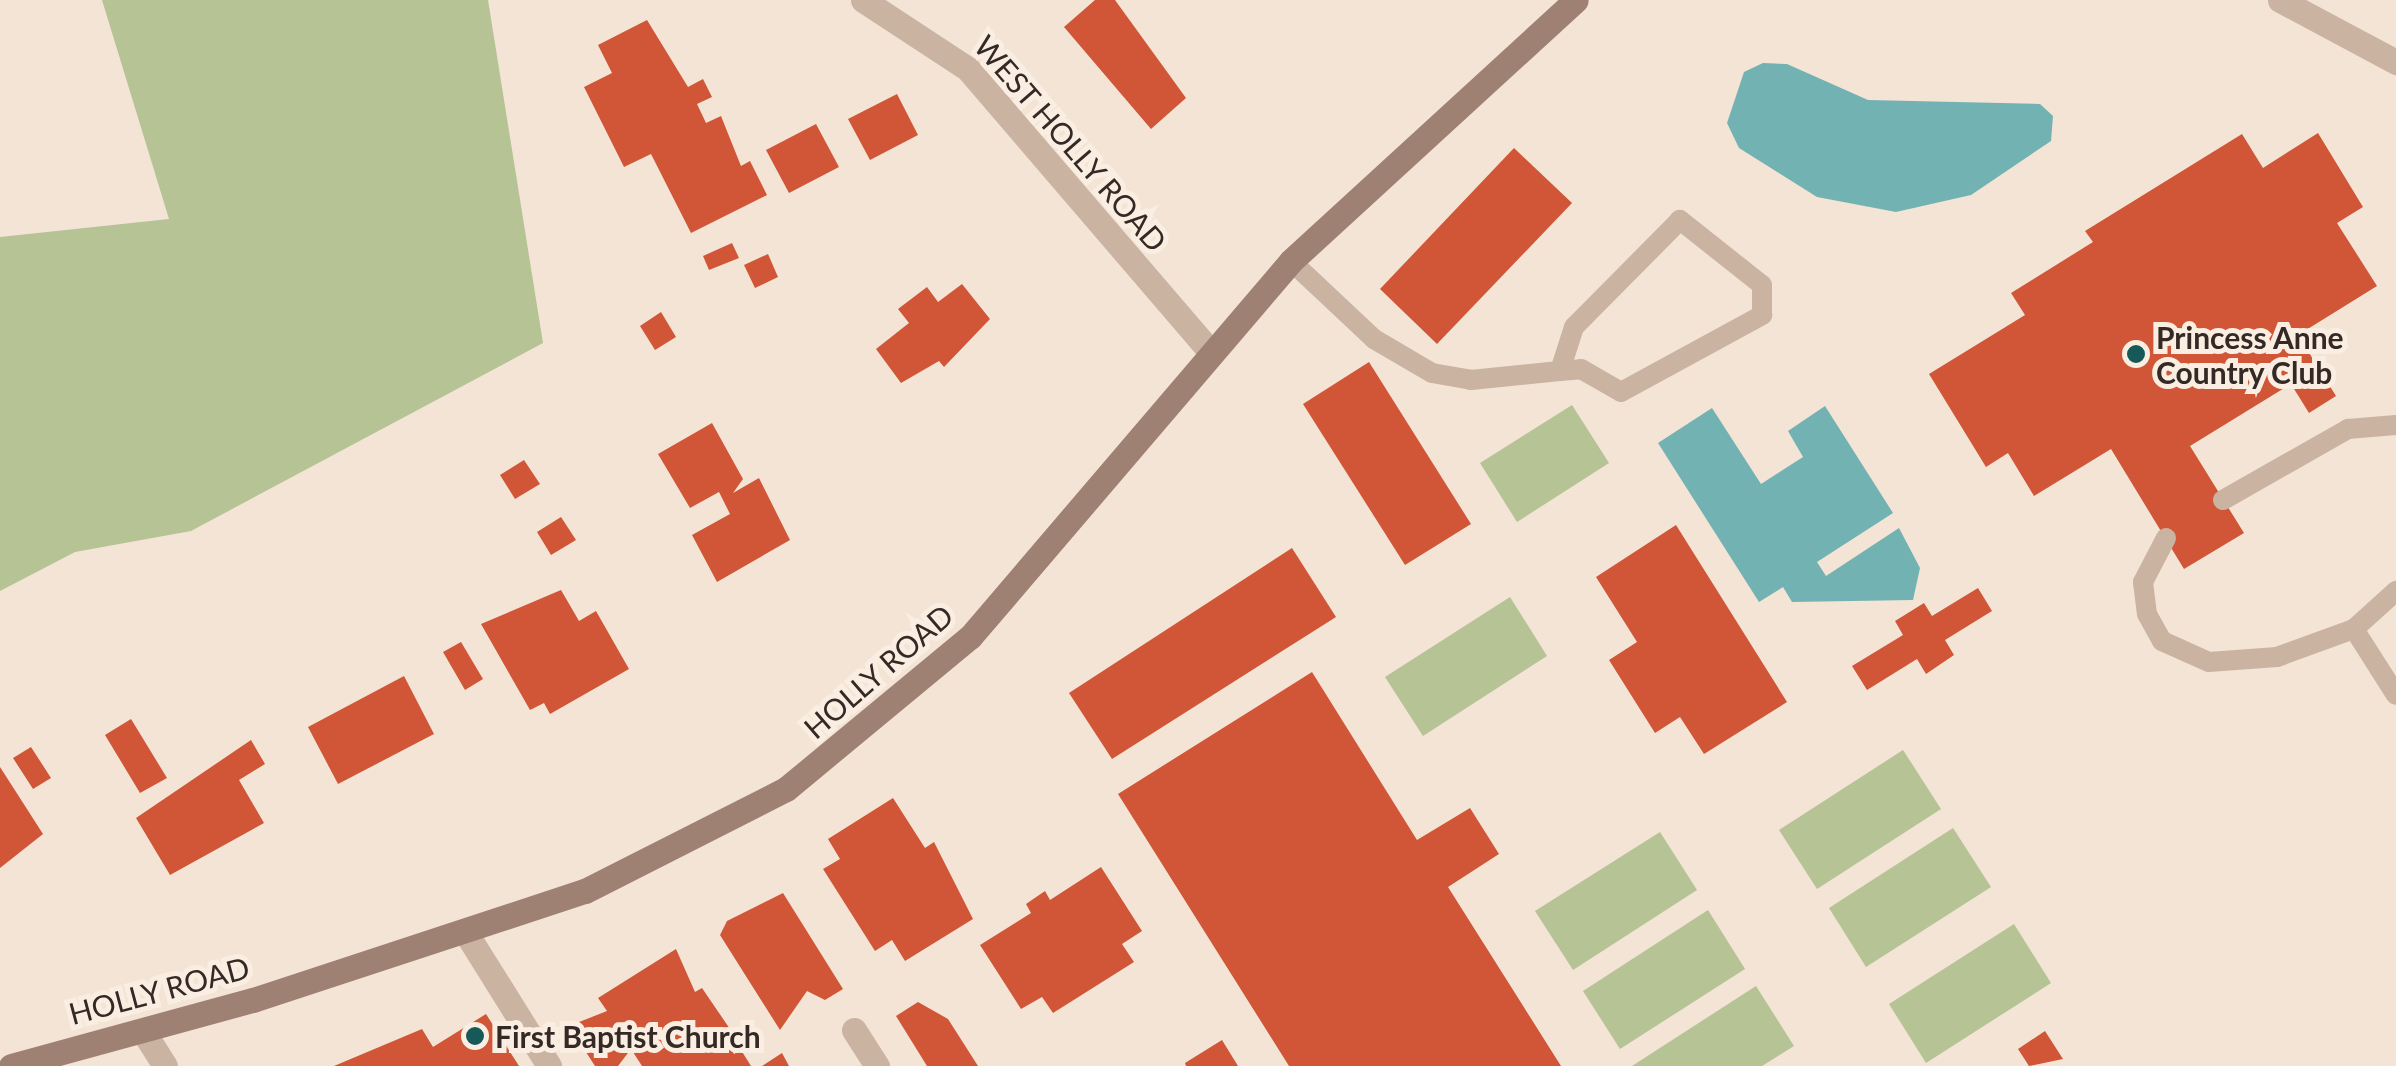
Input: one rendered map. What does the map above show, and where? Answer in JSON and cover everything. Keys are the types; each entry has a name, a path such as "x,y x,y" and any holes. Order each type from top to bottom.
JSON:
{"street":[{"name":"WEST HOLLY ROAD","path":"863,0 968,69 1211,353"},
{"name":"HOLLY ROAD","path":"10,1066 143,1031 466,933 705,838 863,731 1030,576 1290,261 1576,0"},
{"path":"2280,0 2396,62"},
{"path":"466,933 548,1066"},
{"path":"854,1030 877,1066"},
{"path":"143,1031 165,1066"}],"lane":[{"path":"1290,261 1374,339 1432,373 1471,380 1582,369 1632,392 1762,314 1762,285 1680,220 1574,326 1560,371"},
{"path":"2224,500 2348,429 2396,425"},
{"path":"2166,538 2143,582 2147,614 2162,641 2182,653 2244,662 2354,629 2396,591"},
{"path":"2354,629 2396,696"}],"green space":[{"path":"102,0 488,0 543,343 191,531 75,552 0,591 0,237 169,219"},
{"path":"1572,405 1609,463 1517,522 1480,463"},
{"path":"1510,597 1547,656 1423,736 1385,677"},
{"path":"1903,750 1941,809 1817,889 1779,830"},
{"path":"1953,828 1991,887 1866,967 1829,908"},
{"path":"1660,832 1697,890 1573,970 1535,911"},
{"path":"1708,910 1745,969 1620,1049 1583,991"},
{"path":"2014,924 2051,983 1926,1063 1889,1004"},
{"path":"1756,986 1794,1046 1762,1066 1632,1066"}],"water":[{"path":"1763,63 1787,64 1868,100 2040,104 2053,116 2051,141 1971,195 1896,212 1817,197 1739,148 1727,123 1744,72"},
{"path":"1825,406 1893,513 1817,562 1826,576 1899,528 1920,568 1913,600 1792,602 1783,587 1759,602 1658,443 1712,408 1761,484 1803,457 1788,431"}],"building":[{"path":"1095,0 1115,0 1186,98 1151,129 1064,27"},
{"path":"647,20 688,87 703,79 712,97 697,104 706,123 721,116 741,166 750,161 767,195 691,233 651,154 624,167 584,87 612,73 598,45"},
{"path":"897,94 918,135 870,160 848,119"},
{"path":"816,124 839,167 789,193 766,150"},
{"name":"Princess Anne Country Club","path":"2318,133 2363,207 2337,223 2377,286 2298,335 2336,396 2309,413 2291,384 2190,446 2244,533 2184,569 2111,449 2034,496 2008,453 1986,467 1929,374 2025,315 2011,293 2093,242 2085,231 2242,134 2263,168"},
{"path":"1514,148 1572,203 1437,344 1380,289"},
{"path":"732,243 739,258 709,270 703,256"},
{"path":"768,254 778,277 755,288 744,265"},
{"path":"962,284 990,319 944,367 939,361 901,383 876,349 909,323 898,309 927,287 938,302"},
{"path":"661,312 676,337 655,350 640,326"},
{"path":"1369,362 1471,524 1405,565 1303,404"},
{"path":"712,423 743,479 733,493 759,478 790,540 717,582 692,535 730,514 719,492 690,508 658,454"},
{"path":"524,460 540,484 515,499 500,475"},
{"path":"561,517 576,540 551,555 537,532"},
{"path":"1676,525 1787,702 1704,754 1680,717 1655,733 1609,660 1637,642 1596,577"},
{"path":"1292,548 1336,617 1112,759 1069,693"},
{"path":"1978,588 1992,611 1945,640 1954,655 1926,674 1917,659 1867,690 1852,666 1903,635 1895,621 1924,603 1932,616"},
{"path":"561,590 579,621 596,611 629,669 550,714 544,703 530,710 481,624"},
{"path":"461,642 483,679 465,690 443,652"},
{"path":"1312,672 1417,840 1470,808 1499,854 1448,887 1561,1066 1289,1066 1118,794"},
{"path":"404,676 434,734 338,784 308,727"},
{"path":"131,719 167,778 140,793 105,735"},
{"path":"251,740 265,764 239,780 264,823 170,875 136,818"},
{"path":"31,747 51,778 33,789 13,758"},
{"path":"0,767 43,834 0,868"},
{"path":"893,798 925,848 934,842 973,919 905,961 892,940 875,951 823,869 840,859 828,839"},
{"path":"1101,867 1142,931 1122,944 1134,962 1053,1013 1042,997 1021,1009 980,945 1031,913 1026,904 1045,891 1050,900"},
{"path":"783,893 843,989 825,1000 807,991 780,1030 720,935 727,921"},
{"path":"676,949 695,992 702,988 732,1032 723,1037 734,1054 741,1050 751,1066 642,1066 631,1049 618,1066 595,1066 569,1026 607,1011 598,998"},
{"path":"918,1002 948,1019 978,1066 927,1066 896,1016"},
{"name":"First Baptist Church","path":"486,1014 519,1066 334,1066 422,1029 433,1047"},
{"path":"2045,1031 2063,1059 2029,1066 2018,1049"},
{"path":"1222,1040 1238,1066 1186,1066 1185,1063"},
{"path":"782,1053 789,1066 762,1066"}],"place":[{"name":"Princess Anne Country Club","path":"2136,354"},
{"name":"First Baptist Church","path":"475,1036"}]}
